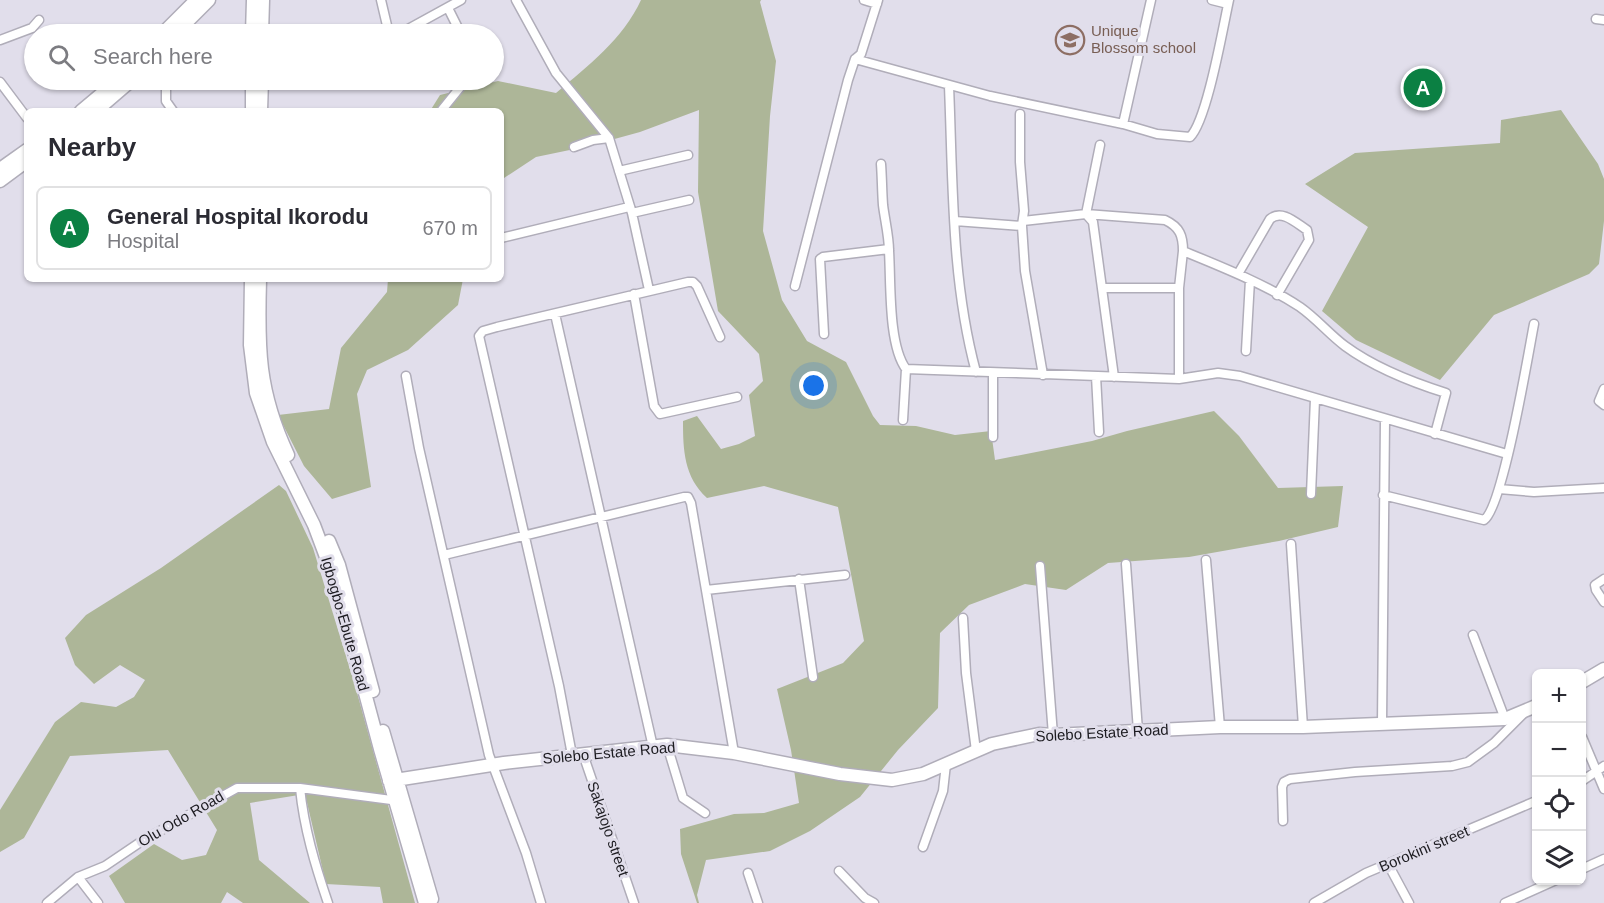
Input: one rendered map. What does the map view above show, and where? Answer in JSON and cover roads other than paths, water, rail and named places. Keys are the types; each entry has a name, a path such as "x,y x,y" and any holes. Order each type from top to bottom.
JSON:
{"main road":[{"path":"172,24 196,0"},
{"path":"186,24 209,0"},
{"path":"252,24 253,0"},
{"path":"262,24 263,0"},
{"path":"85,108 106,90"},
{"path":"99,108 120,90"},
{"path":"252,90 252,108"},
{"path":"261,108 262,90"},
{"path":"0,169 24,152"},
{"path":"0,181 24,163"},
{"name":"Igbogbo-Ebute Road","path":"250,282 250,345 256,393 273,442 314,525 335,581 399,801 425,903"},
{"name":"Igbogbo-Ebute Road","path":"260,282 260,361 270,408 283,444 323,526 339,566 393,780"},
{"path":"1586,679 1604,669"},
{"name":"Solebo Estate Road","path":"393,780 577,754 667,745 734,753 840,774 892,780 923,774 992,744 1039,734 1505,719 1531,709"},
{"name":"Igbogbo-Ebute Road","path":"399,801 434,903"}],"street":[{"path":"381,0 387,24"},
{"path":"418,24 461,0"},
{"path":"516,0 556,73 609,138 630,210 649,290"},
{"path":"795,286 848,80 855,59 861,54 877,2 864,0"},
{"path":"1123,124 1151,0"},
{"path":"855,59 949,86 1123,124 1157,134 1190,136 1196,131 1204,109 1229,2 1212,0"},
{"path":"448,8 456,24"},
{"path":"36,24 39,20"},
{"path":"0,40 24,31"},
{"path":"0,82 24,114"},
{"path":"949,86 960,296 967,339 976,372"},
{"path":"166,90 166,101 171,108"},
{"path":"443,108 458,90"},
{"path":"1020,114 1025,271 1043,375"},
{"path":"574,147 609,138"},
{"path":"1086,214 1100,145"},
{"path":"619,171 688,155"},
{"path":"881,164 889,249 890,293 897,348 901,362 906,369 903,420"},
{"path":"504,237 630,210 689,200"},
{"path":"955,221 1022,223 1086,214 1165,220 1173,223 1183,236 1179,288 1179,379"},
{"path":"1086,214 1094,222 1114,376"},
{"path":"1238,274 1270,219 1276,214 1282,214 1307,230 1309,240 1277,295"},
{"path":"824,334 820,259 889,249"},
{"path":"1183,251 1238,274 1297,305 1316,318 1345,346 1391,373 1446,393 1435,434"},
{"path":"1246,351 1250,280"},
{"path":"653,747 555,314 649,290 693,282 697,286 720,337"},
{"path":"1103,288 1179,288"},
{"path":"634,294 654,406 660,414 737,397"},
{"name":"Sakajojo street","path":"555,314 497,327 479,336 559,686 577,754 634,903"},
{"path":"1383,495 1484,520 1488,517 1499,489 1534,324"},
{"path":"906,369 1179,379 1218,373 1240,376 1507,454"},
{"path":"993,373 993,437"},
{"path":"406,376 419,448 493,765 526,853 541,903"},
{"path":"1096,376 1099,432"},
{"path":"1604,389 1599,401 1604,405"},
{"path":"1311,494 1315,399"},
{"path":"1382,723 1385,420"},
{"path":"1499,489 1534,492 1604,488"},
{"path":"444,555 684,497 688,498 691,503 734,753"},
{"path":"1291,544 1303,727"},
{"path":"1206,560 1220,727"},
{"path":"1126,564 1138,731"},
{"path":"1040,566 1053,735"},
{"path":"706,590 845,574"},
{"path":"799,579 813,677"},
{"path":"1604,579 1595,585 1604,602"},
{"path":"963,618 966,674 976,751"},
{"path":"1473,635 1505,719"},
{"path":"1283,821 1282,787 1290,779 1452,766 1467,762 1494,743 1531,709"},
{"path":"667,745 684,798 705,813"},
{"path":"1586,745 1600,769 1604,789"},
{"path":"923,847 943,791 946,764"},
{"path":"1586,778 1600,769"},
{"name":"Olu Odo Road","path":"46,903 78,877 105,866 141,841 237,788 300,788 399,801"},
{"path":"300,788 308,841 328,903"},
{"name":"Borokini street","path":"1314,903 1366,873 1532,803"},
{"path":"1586,867 1604,859"},
{"path":"1388,864 1409,903"},
{"path":"839,871 866,901"},
{"path":"748,873 758,903"},
{"path":"78,877 98,903"},
{"path":"1505,903 1545,885"}],"place":[{"name":"Unique Blossom school","path":"1070,40"},
{"name":"General Hospital Ikorodu","path":"1423,88"}]}
